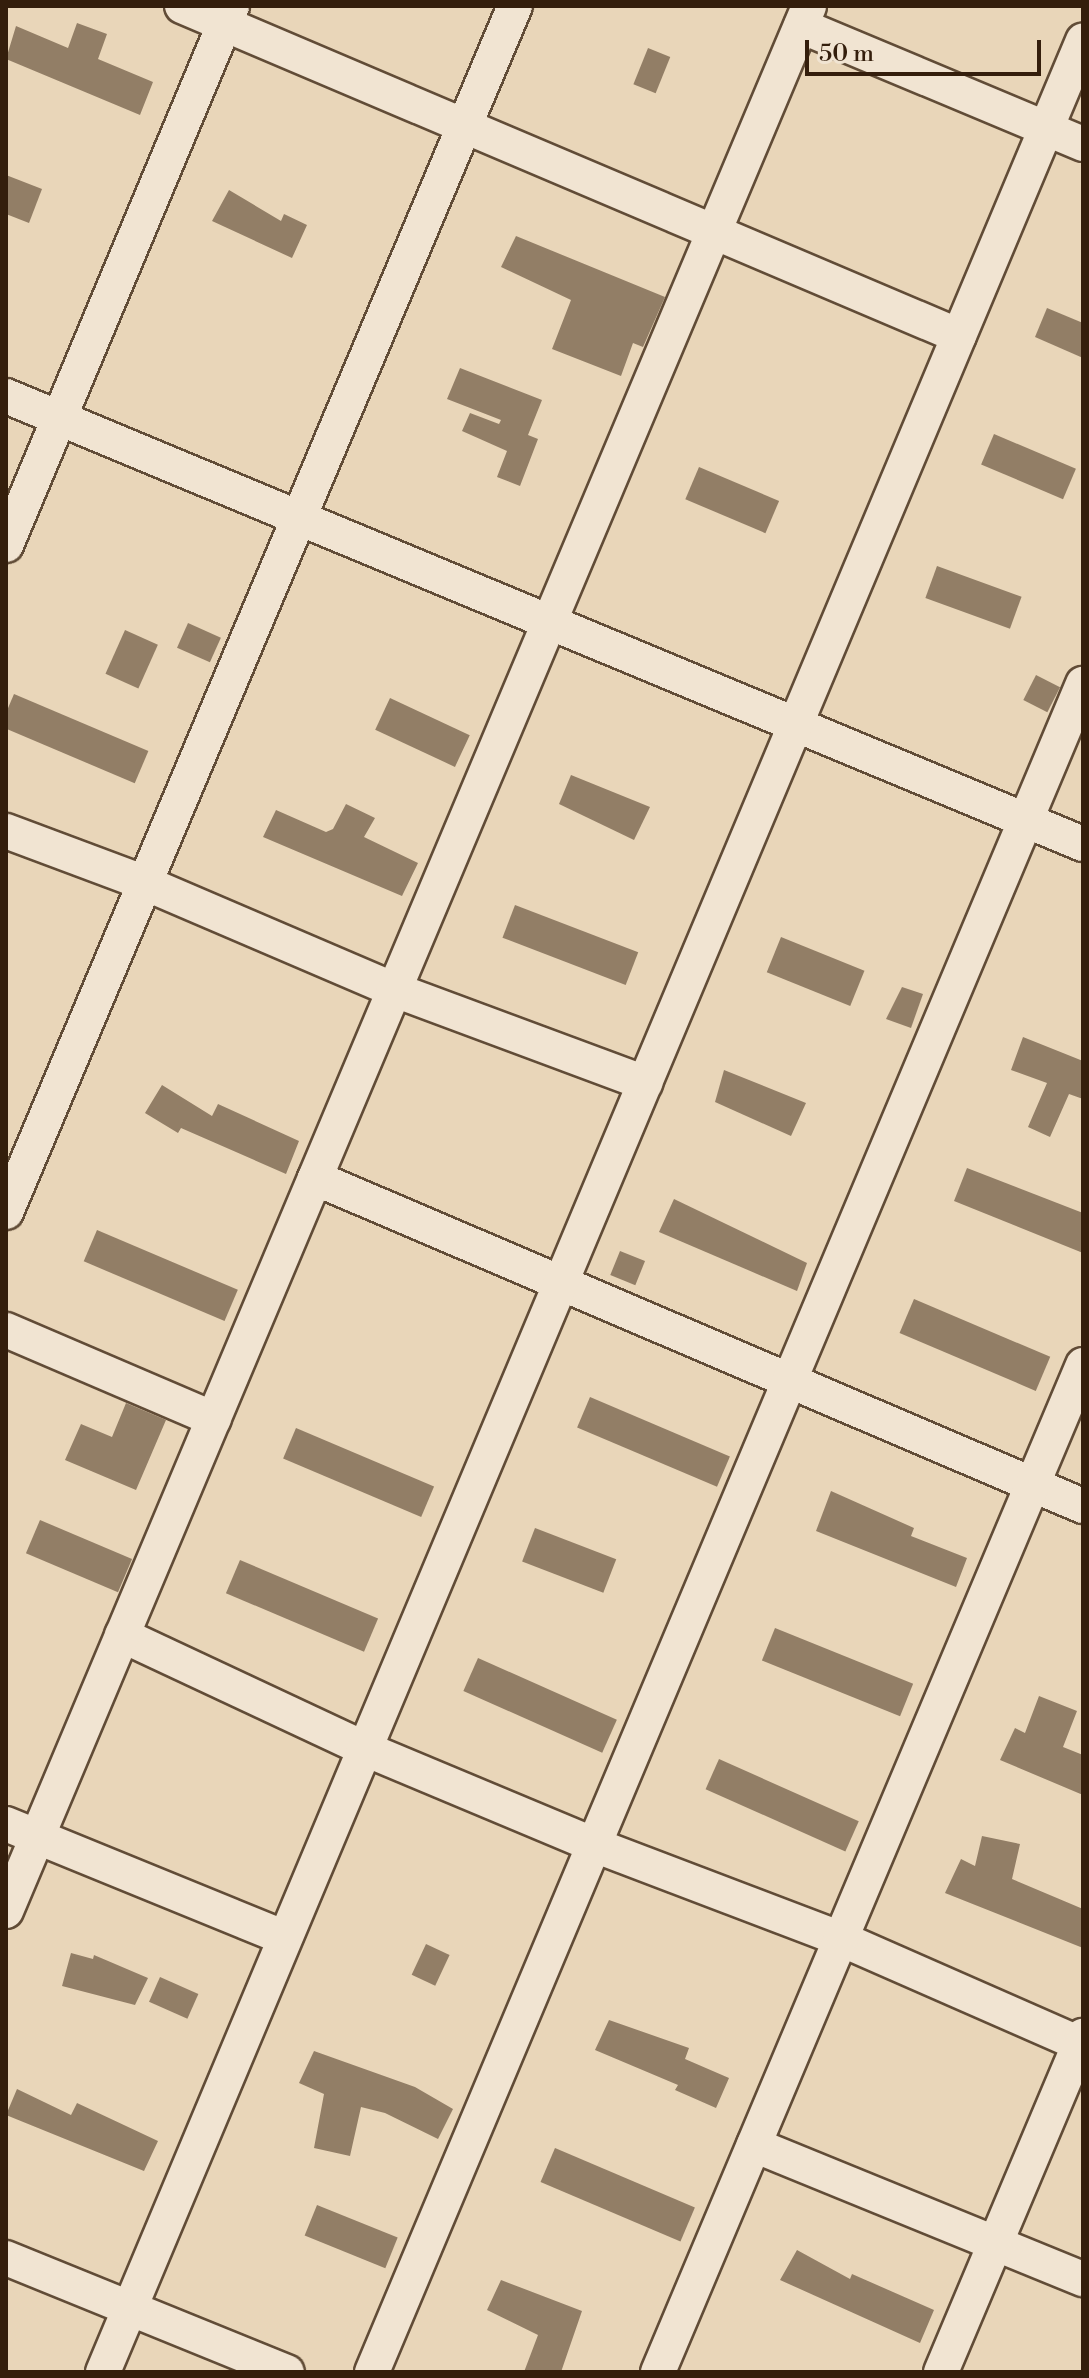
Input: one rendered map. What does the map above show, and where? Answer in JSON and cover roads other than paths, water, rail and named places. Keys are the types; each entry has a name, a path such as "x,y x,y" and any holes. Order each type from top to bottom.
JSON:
{"street":[{"path":"182,6 229,15 464,126 959,336"},
{"path":"6,1212 515,6"},
{"path":"6,545 229,15"},
{"path":"6,1911 805,16 1083,144"},
{"path":"103,2372 1083,41"},
{"path":"6,396 549,625 1083,844"},
{"path":"372,2372 1083,684"},
{"path":"6,831 145,883 395,990 645,1083"},
{"path":"315,1178 1083,1506"},
{"path":"6,1330 214,1419"},
{"path":"658,2372 1083,1365"},
{"path":"122,1635 365,1749 594,1845 841,1939 1081,2040 941,2372"},
{"path":"6,1824 285,1938"},
{"path":"754,2145 1083,2279"},
{"path":"6,2258 287,2372"}]}
